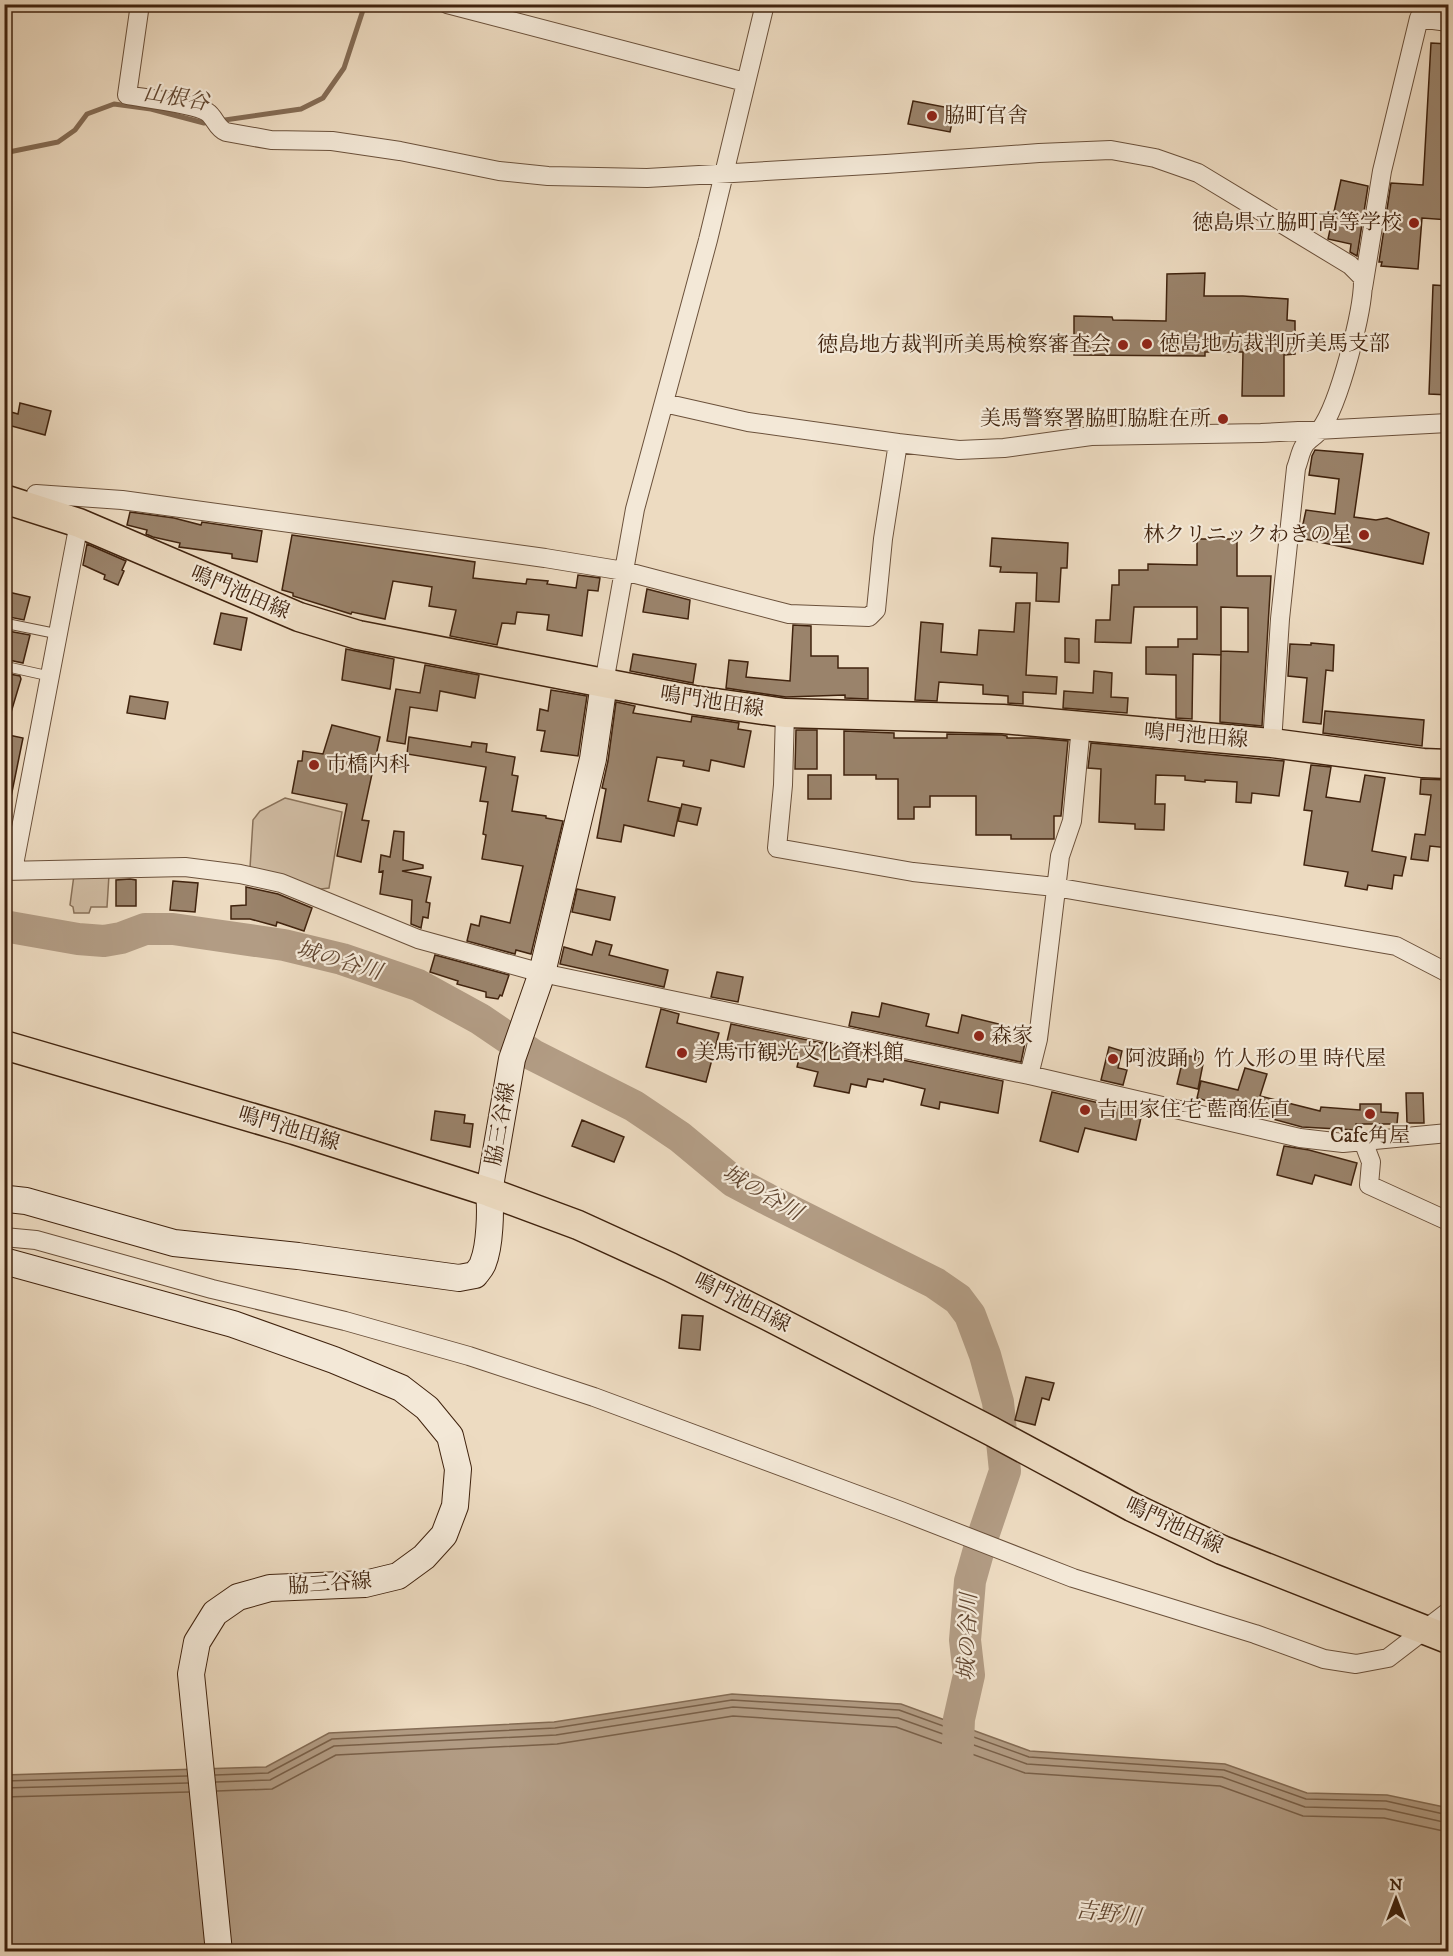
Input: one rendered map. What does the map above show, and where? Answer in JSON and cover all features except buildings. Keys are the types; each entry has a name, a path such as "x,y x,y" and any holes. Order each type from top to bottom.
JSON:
{"main road":[{"name":"鳴門池田線","path":"4,499 79,523 299,617 358,635 694,700 785,713 1003,719 1272,743 1423,763 1449,764"},
{"name":"脇三谷線","path":"4,1201 8,1199 26,1201 174,1243 298,1256 459,1278 475,1275 483,1264 490,1208 489,1192 512,1059 542,973 593,759 604,683"},
{"name":"鳴門池田線","path":"4,1045 294,1130 489,1192 578,1225 670,1267 991,1431 1132,1507 1222,1550 1442,1630"},
{"name":"脇三谷線","path":"4,1261 233,1324 334,1360 401,1388 428,1408 450,1437 458,1469 455,1506 444,1535 424,1557 398,1576 365,1584 270,1588 238,1597 215,1613 197,1642 191,1674 219,1952"}],"street":[{"path":"140,4 127,95 189,106 207,112 220,129 226,132 270,140 332,141 400,151 499,171 548,176 647,178 1110,150 1155,158 1198,173 1350,265 1363,278 1363,290"},
{"path":"447,4 745,82"},
{"path":"604,683 635,509 708,240 722,174 765,4"},
{"path":"1272,743 1280,619 1296,468 1304,445 1320,430 1335,400 1352,343 1382,171 1420,11 1449,22"},
{"path":"664,403 747,422 959,450 1004,448 1091,436 1261,433 1449,423"},
{"path":"34,507 36,494 122,500 545,558 624,571 789,614 869,617 876,610 883,539 898,443"},
{"path":"79,523 9,871 185,867 240,874 281,883 418,939 542,973 1029,1075 1300,1138 1343,1143 1449,1133"},
{"path":"785,713 783,785 777,848 913,872 1055,887 1396,946 1449,973"},
{"path":"1029,1075 1038,1039 1060,856 1072,822 1081,726"},
{"path":"1364,1142 1371,1162 1369,1185 1449,1221"},
{"path":"4,1237 36,1240 469,1356 605,1401 901,1511 1073,1578 1255,1634 1324,1659 1356,1664 1388,1658 1442,1630"}],"lane":[{"path":"4,623 58,634"},
{"path":"4,666 49,676"}],"shaded area":[{"path":"285,798 342,812 329,888 321,889 250,868 253,820 260,811"},
{"path":"74,875 109,875 107,907 91,907 89,913 74,913 70,905"}],"water":[{"name":"吉野川","path":"732,1694 901,1704 1030,1751 1225,1764 1307,1793 1387,1795 1444,1807 1448,1812 1448,1951 5,1951 4,1775 266,1767 329,1733 554,1722"}],"waterway":[{"name":"山根谷","path":"4,153 58,142 75,130 87,114 114,104 151,109 204,123 301,109 323,98 344,68 365,4"},
{"name":"城の谷川","path":"4,926 78,939 104,941 121,938 145,929 173,929 284,945 342,959 418,985 480,1019 533,1055 634,1106 680,1137 733,1181 935,1283 958,1299 970,1315 985,1355 998,1402 1005,1471 970,1581 965,1640 969,1675 959,1719 957,1767"}],"place":[{"name":"脇町官舎","path":"932,116"},
{"name":"徳島県立脇町高等学校","path":"1414,223"},
{"name":"徳島地方裁判所美馬支部","path":"1147,344"},
{"name":"徳島地方裁判所美馬検察審査会","path":"1123,345"},
{"name":"美馬警察署脇町脇駐在所","path":"1223,419"},
{"name":"林クリニックわきの星","path":"1364,535"},
{"name":"市橋内科","path":"314,765"},
{"name":"森家","path":"979,1036"},
{"name":"美馬市観光文化資料館","path":"682,1053"},
{"name":"阿波踊り 竹人形の里 時代屋","path":"1113,1059"},
{"name":"吉田家住宅 藍商佐直","path":"1085,1110"},
{"name":"Cafe角屋","path":"1370,1114"}]}
